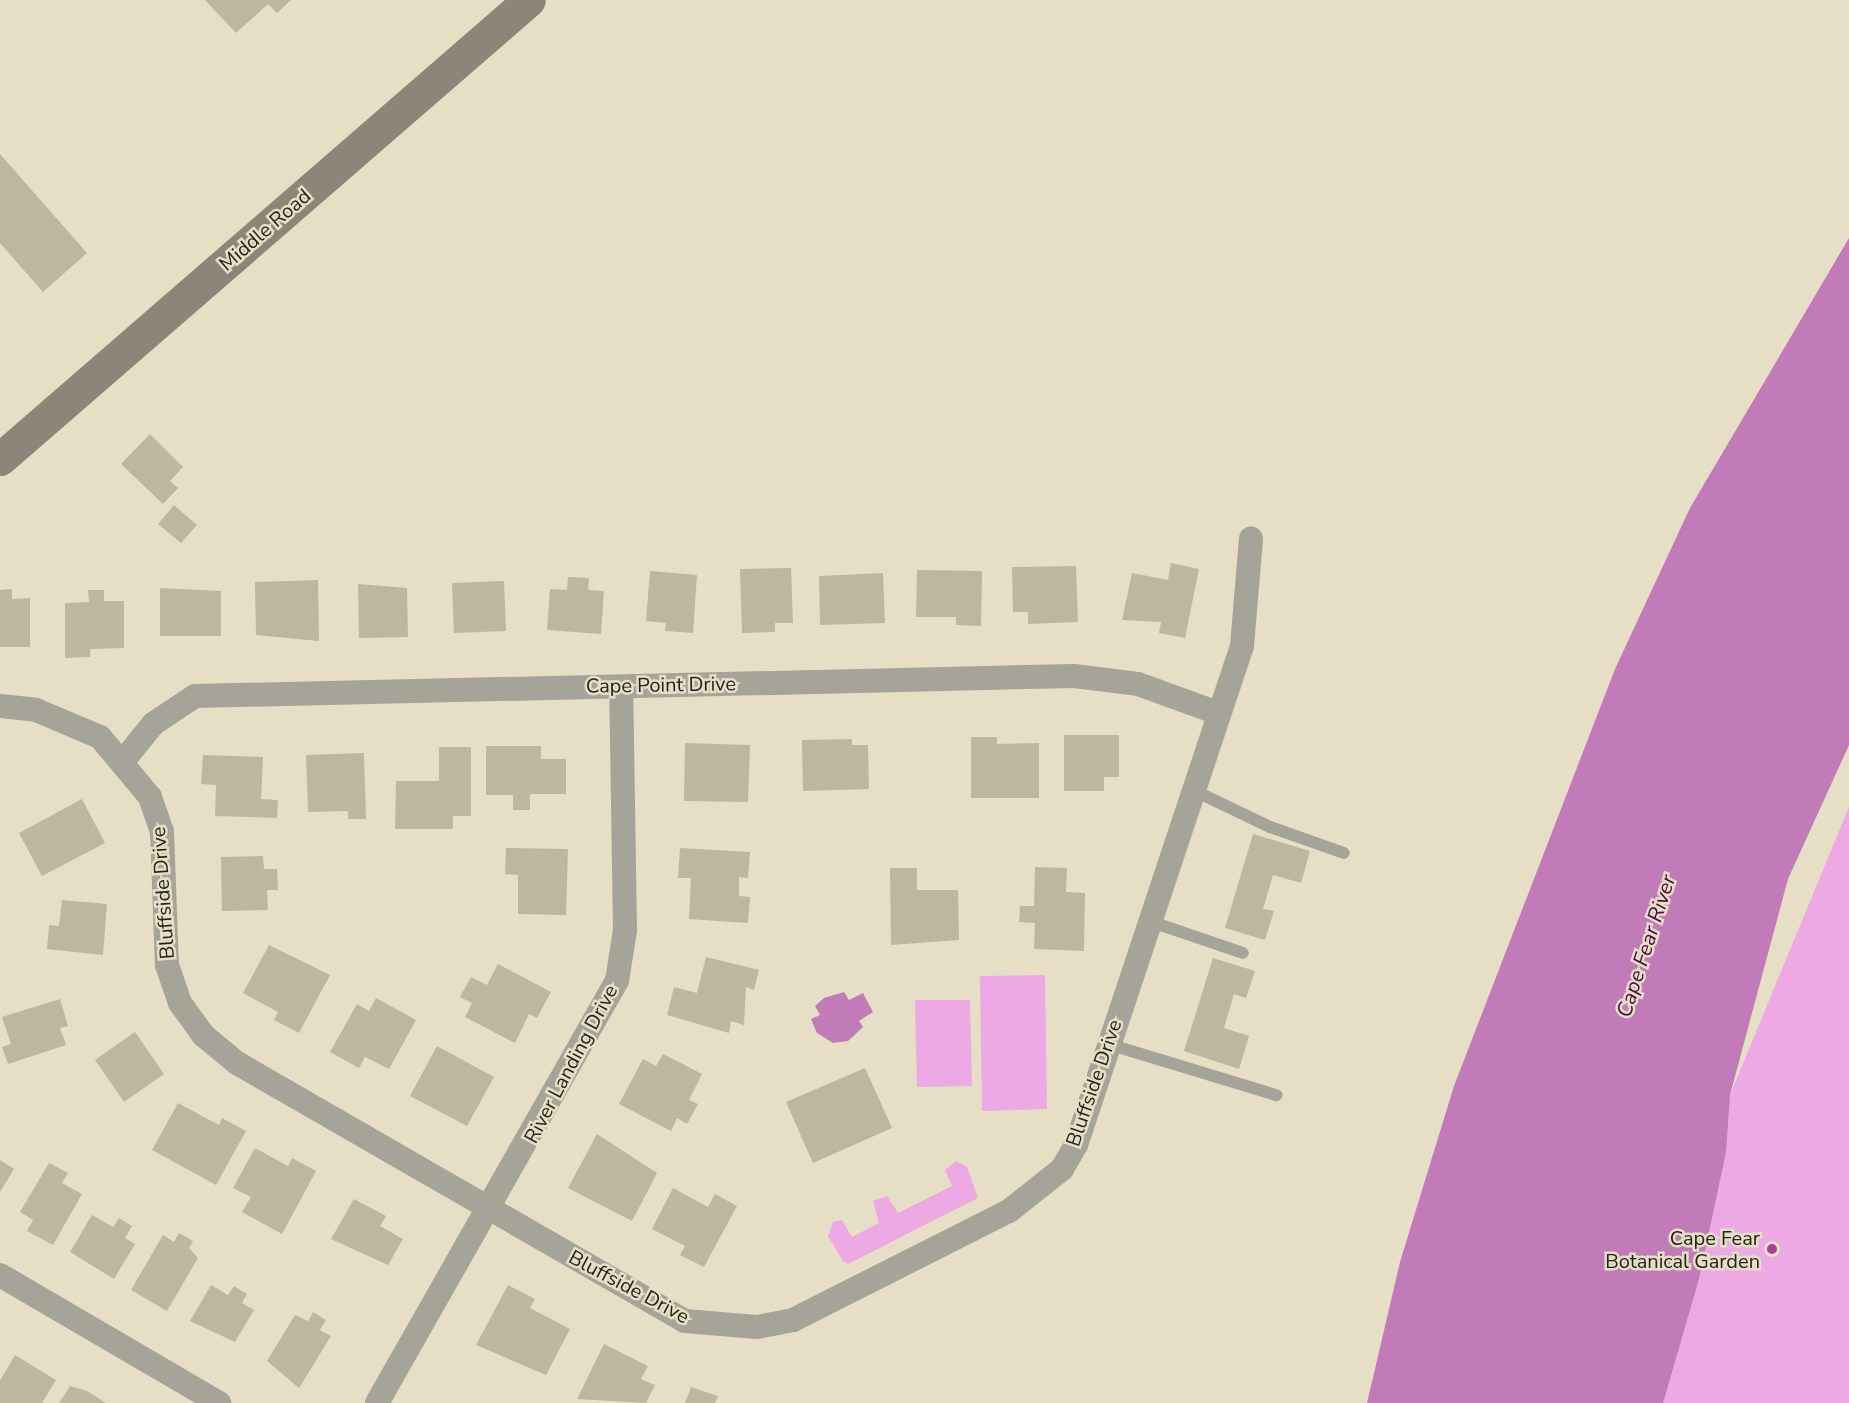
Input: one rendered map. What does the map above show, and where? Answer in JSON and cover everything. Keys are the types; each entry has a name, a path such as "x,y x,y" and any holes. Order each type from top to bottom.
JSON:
{"main road":[{"name":"Middle Road","path":"0,459 529,0"}],"street":[{"name":"Bluffside Drive","path":"0,706 36,710 100,737 124,760 150,797 162,831 167,965 180,1003 203,1035 237,1063 686,1321 728,1328 793,1320 1010,1211 1044,1187 1076,1145 1192,790 1242,646 1251,538"},
{"name":"Cape Point Drive","path":"124,760 153,724 195,696 1097,676 1138,684 1218,713"},
{"name":"River Landing Drive","path":"377,1403 492,1209 616,981 625,930 621,687"},
{"path":"0,1275 219,1403"}],"lane":[{"path":"1192,790 1270,828 1344,853"},
{"path":"1149,921 1243,953"},
{"path":"1108,1044 1276,1095"}],"shaded area":[{"name":"Cape Fear Botanical Garden","path":"1849,807 1849,1403 1659,1403 1730,1095"},
{"path":"1045,975 1047,1109 982,1111 980,976"},
{"path":"915,1000 970,1000 972,1086 917,1087"},
{"path":"956,1161 967,1167 978,1198 848,1264 843,1261 828,1236 833,1222 842,1220 852,1237 879,1223 873,1201 887,1196 898,1213 952,1186 945,1170"}],"water":[{"name":"Cape Fear River","path":"1849,238 1849,745 1788,879 1730,1095 1726,1152 1699,1279 1663,1403 1367,1403 1400,1262 1454,1086 1615,669 1690,508"},
{"path":"844,992 849,1000 863,993 873,1012 859,1021 863,1027 848,1041 833,1043 817,1033 811,1019 820,1015 815,1006 824,998"}],"building":[{"path":"205,0 291,0 277,13 268,4 236,33"},
{"path":"0,154 87,253 43,292 0,243"},
{"path":"150,434 183,467 170,481 178,488 163,504 121,464"},
{"path":"174,505 197,525 181,543 158,524"},
{"path":"1171,563 1199,569 1185,638 1159,633 1161,622 1122,620 1132,573 1168,580"},
{"path":"1076,566 1078,622 1028,624 1028,612 1013,612 1012,567"},
{"path":"791,568 793,623 775,623 775,632 742,633 740,569"},
{"path":"917,570 982,571 981,626 956,625 956,617 916,617"},
{"path":"650,571 697,575 693,633 665,631 666,623 646,621"},
{"path":"883,573 885,623 820,625 819,576"},
{"path":"568,577 589,578 588,590 604,591 601,634 547,630 550,589 567,590"},
{"path":"318,580 319,641 256,635 255,582"},
{"path":"504,581 506,631 454,633 452,583"},
{"path":"358,584 407,588 408,637 359,638"},
{"path":"160,588 221,591 221,636 160,636"},
{"path":"12,589 12,599 30,598 30,647 0,647 0,590"},
{"path":"88,590 104,590 104,601 124,601 124,648 90,649 90,657 65,658 65,603 89,602"},
{"path":"1064,735 1119,735 1119,777 1104,777 1104,791 1064,791"},
{"path":"971,737 997,737 997,744 1039,743 1039,798 971,798"},
{"path":"852,739 852,745 868,745 869,789 803,791 802,740"},
{"path":"685,743 750,745 748,802 684,801"},
{"path":"486,746 541,746 541,759 566,759 566,794 530,794 530,810 513,810 513,795 486,795"},
{"path":"439,747 471,747 471,816 453,816 453,829 395,829 396,781 439,781"},
{"path":"364,753 366,819 348,819 348,811 308,812 306,755"},
{"path":"203,755 263,757 261,799 278,800 277,818 215,816 216,785 201,784"},
{"path":"82,799 105,843 42,876 19,833"},
{"path":"1253,834 1310,851 1301,883 1273,875 1263,909 1274,911 1265,940 1225,928"},
{"path":"506,848 568,849 566,915 518,914 518,875 505,874"},
{"path":"680,848 750,852 748,878 739,877 739,896 750,897 748,923 689,919 691,878 678,878"},
{"path":"263,856 264,869 277,869 278,890 267,890 268,910 222,911 221,857"},
{"path":"1035,867 1067,868 1066,892 1085,893 1084,951 1034,949 1035,923 1019,922 1020,906 1034,906"},
{"path":"890,868 917,868 917,890 958,890 959,940 891,945"},
{"path":"62,900 107,904 103,955 47,949 49,925 59,926"},
{"path":"269,945 330,975 299,1033 274,1020 278,1012 243,993"},
{"path":"706,957 759,970 754,990 746,987 744,1025 731,1021 729,1033 667,1015 674,987 697,993"},
{"path":"1213,958 1255,971 1246,998 1234,994 1224,1028 1249,1036 1239,1069 1184,1051"},
{"path":"498,964 551,992 537,1018 529,1014 515,1043 465,1017 472,1003 460,997 471,977 487,985"},
{"path":"376,998 416,1020 389,1069 365,1057 359,1068 330,1052 357,1004 369,1011"},
{"path":"60,999 68,1026 60,1028 66,1045 8,1064 2,1047 11,1044 2,1017"},
{"path":"135,1032 164,1074 124,1102 95,1060"},
{"path":"437,1046 494,1077 467,1126 410,1096"},
{"path":"663,1054 702,1074 689,1100 698,1104 687,1124 677,1118 671,1131 619,1104 643,1059 656,1066"},
{"path":"865,1068 892,1128 813,1163 786,1102"},
{"path":"178,1103 219,1125 222,1118 246,1131 216,1185 152,1150"},
{"path":"597,1134 657,1173 632,1221 568,1188"},
{"path":"255,1148 288,1166 292,1158 316,1171 282,1234 242,1212 251,1197 233,1188"},
{"path":"0,1160 14,1169 0,1192"},
{"path":"49,1163 68,1173 62,1183 82,1194 53,1245 27,1231 33,1220 20,1212"},
{"path":"673,1188 708,1207 715,1194 737,1206 704,1267 680,1255 685,1246 652,1229"},
{"path":"354,1199 386,1216 380,1226 403,1239 388,1265 331,1239"},
{"path":"92,1215 113,1227 119,1218 132,1226 125,1238 135,1244 114,1279 70,1252"},
{"path":"179,1233 193,1241 189,1248 198,1258 167,1311 131,1290 163,1235 174,1242"},
{"path":"211,1285 228,1295 234,1286 247,1294 242,1303 254,1310 235,1342 190,1321"},
{"path":"508,1285 535,1299 530,1308 570,1329 546,1375 476,1345"},
{"path":"313,1312 326,1320 320,1330 331,1336 299,1388 267,1361 295,1315 308,1321"},
{"path":"604,1344 648,1366 641,1379 655,1385 646,1403 577,1399"},
{"path":"15,1355 56,1380 42,1403 0,1403 0,1381"},
{"path":"70,1386 87,1391 106,1403 59,1403"},
{"path":"691,1387 718,1396 715,1403 685,1403"}],"place":[{"name":"Cape Fear Botanical Garden","path":"1772,1249"}]}
